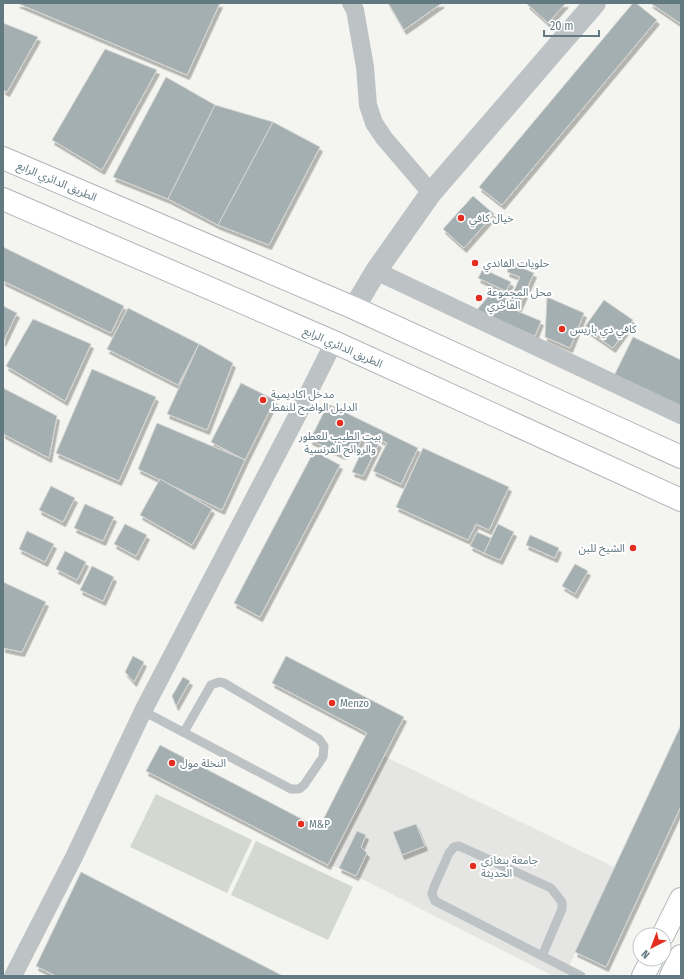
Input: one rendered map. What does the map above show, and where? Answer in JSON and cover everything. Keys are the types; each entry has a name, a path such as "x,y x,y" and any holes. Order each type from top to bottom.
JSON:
{"main road":[{"name":"الطريق الدائري الرابع","path":"3,158 354,308 681,457"},
{"name":"الطريق الدائري الرابع","path":"3,199 334,342 681,500"},
{"path":"667,927 681,899"},
{"path":"671,976 681,956"},
{"path":"643,976 648,967"}],"street":[{"path":"351,3 355,10 365,67 368,106 374,123 384,138 431,193"},
{"path":"354,308 376,271 431,193 595,3"},
{"path":"376,271 681,415"},
{"path":"13,976 74,857 143,711 334,342"}],"lane":[{"path":"143,711 291,789 299,789 304,785 323,757 324,746 319,739 224,683 219,682 211,685 184,732"},
{"path":"542,956 562,909 562,902 551,888 459,846 454,847 449,853 434,887 432,894 435,901 542,956 581,976"}],"shaded area":[{"name":"جامعة بنغازي الحديثة","path":"384,756 616,868 575,952 565,976 553,976 356,876 339,868 328,865"},
{"path":"156,794 252,840 227,893 130,847"},
{"path":"256,841 353,887 328,940 231,895"}],"building":[{"path":"17,3 220,3 187,75"},
{"path":"388,3 442,3 404,30"},
{"path":"566,3 548,23 527,4"},
{"path":"633,3 636,3 657,20 502,205 479,187"},
{"path":"650,3 681,3 681,24"},
{"path":"3,23 38,37 7,92 3,90"},
{"path":"105,49 157,70 102,170 52,140"},
{"path":"166,77 215,105 168,199 113,177"},
{"path":"215,105 273,122 218,225 168,199"},
{"path":"273,122 320,147 269,245 218,225"},
{"path":"473,196 494,214 464,248 443,229"},
{"path":"3,247 124,306 111,333 3,281"},
{"path":"510,263 534,273 517,311 541,321 535,336 476,311 492,292 510,300 520,277 507,272"},
{"path":"483,269 511,282 506,291 478,278"},
{"path":"547,297 584,313 570,348 545,337"},
{"path":"604,300 633,320 613,348 584,328"},
{"path":"3,306 17,313 3,342"},
{"path":"128,308 199,344 178,385 107,349"},
{"path":"33,319 91,344 65,401 6,366"},
{"path":"633,337 681,360 681,412 613,378"},
{"path":"199,344 233,363 207,430 167,414"},
{"path":"92,369 156,397 119,481 56,453"},
{"path":"241,383 275,400 245,460 211,442"},
{"path":"3,388 57,416 49,458 3,434"},
{"path":"328,404 418,448 401,484 373,471 387,443 365,432 356,451 347,446 343,455 310,440"},
{"path":"157,423 245,460 222,510 138,469"},
{"path":"368,438 379,443 363,476 352,472"},
{"path":"423,448 509,487 489,530 476,524 468,540 396,507"},
{"path":"314,451 340,465 260,617 234,603"},
{"path":"160,479 212,509 192,545 140,515"},
{"path":"51,486 75,498 63,522 39,510"},
{"path":"85,504 114,517 103,541 74,528"},
{"path":"125,524 147,535 136,556 114,544"},
{"path":"498,524 514,532 500,560 484,553"},
{"path":"27,531 54,544 45,562 19,549"},
{"path":"477,532 491,538 484,553 470,546"},
{"path":"530,535 559,548 555,558 526,545"},
{"path":"65,551 86,562 77,580 56,569"},
{"path":"575,564 588,571 575,594 562,586"},
{"path":"92,566 114,577 103,601 80,590"},
{"path":"3,582 46,602 22,652 3,648"},
{"path":"133,656 144,662 134,682 125,672"},
{"name":"النخلة مول","path":"286,656 404,717 328,865 146,771 160,745 319,828 367,733 272,683"},
{"path":"183,677 190,681 176,706 172,696"},
{"path":"681,725 681,806 606,967 575,952"},
{"path":"416,824 425,846 402,855 393,832"},
{"path":"357,831 366,835 361,847 367,853 356,876 339,868"},
{"path":"81,872 283,976 56,976 36,966"}],"place":[{"name":"خيال كافي","path":"461,218"},
{"name":"حلويات الفاندي","path":"475,263"},
{"name":"محل المجموعة الفاخري","path":"479,298"},
{"name":"كافي دي باريس","path":"562,329"},
{"name":"مدخل اكاديمية الدليل الواضح للنفط","path":"263,400"},
{"name":"بيت الطيب للعطور والروائح الفرنسية","path":"340,423"},
{"name":"الشيخ للبن","path":"633,548"},
{"name":"Menzo","path":"332,703"},
{"name":"النخلة مول","path":"172,763"},
{"name":"M&P","path":"301,824"},
{"name":"جامعة بنغازي الحديثة","path":"473,866"}]}
